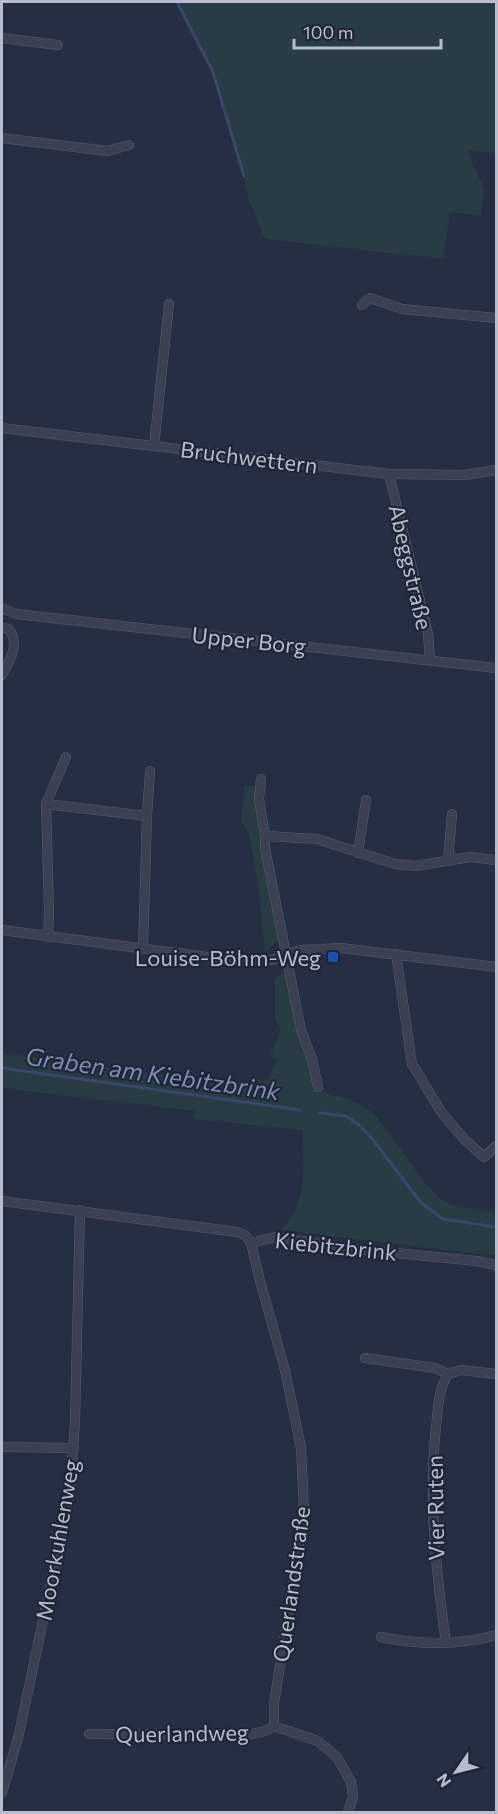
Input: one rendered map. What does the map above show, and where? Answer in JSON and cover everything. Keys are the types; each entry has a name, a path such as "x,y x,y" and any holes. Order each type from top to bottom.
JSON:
{"street":[{"path":"2,38 58,45"},
{"path":"2,138 107,151 129,145"},
{"path":"362,305 370,298 402,309 496,318"},
{"path":"154,446 169,304"},
{"name":"Bruchwettern","path":"2,428 389,474 465,475 496,470"},
{"name":"Abeggstraße","path":"389,474 428,634 430,660"},
{"name":"Upper Borg","path":"2,608 16,614 496,668"},
{"path":"2,675 15,646 14,637 5,629 16,614"},
{"path":"48,937 46,804 66,757"},
{"path":"143,949 150,771"},
{"path":"261,779 259,799 266,848 301,1030 312,1059 318,1087"},
{"path":"358,853 366,800"},
{"path":"46,804 147,816"},
{"path":"448,861 452,814"},
{"path":"265,836 317,839 395,864 415,866 470,857 496,860"},
{"path":"2,930 253,961 272,960 302,950 341,948 496,967"},
{"path":"396,954 405,1020 411,1043 412,1064 442,1113 465,1140 484,1157 496,1146"},
{"name":"Kiebitzbrink","path":"2,1201 237,1232 245,1234 251,1243 275,1237 496,1265"},
{"name":"Moorkuhlenweg","path":"2,1792 19,1734 70,1492 74,1448 80,1210"},
{"name":"Querlandstraße","path":"251,1243 285,1370 301,1448 304,1510 274,1704 274,1726"},
{"path":"365,1358 435,1368 448,1374 461,1370 496,1374"},
{"name":"Vier Ruten","path":"446,1643 433,1540 432,1476 440,1388 448,1374"},
{"path":"2,1447 74,1448"},
{"path":"381,1637 413,1643 446,1643 496,1635"},
{"path":"274,1726 318,1741 337,1757 351,1782 353,1797 348,1812"},
{"name":"Querlandweg","path":"89,1734 248,1736 274,1726"}],"shaded area":[{"path":"179,2 496,2 496,154 469,150 484,189 481,216 450,212 443,259 265,239 248,197 214,74"},
{"path":"245,785 258,787 280,938 265,952 258,882 249,835 241,820"},
{"path":"287,971 316,1091 345,1098 362,1105 375,1115 426,1184 440,1199 453,1205 496,1213 496,1256 281,1230 290,1220 300,1196 303,1170 302,1130 195,1119 195,1111 2,1088 2,1053 221,1083 268,1080 277,1060 270,1057 280,1031 275,1018 275,978"}],"waterway":[{"path":"177,2 213,72 244,176"},
{"name":"Graben am Kiebitzbrink","path":"2,1068 300,1110"},
{"name":"Graben am Kiebitzbrink","path":"320,1113 346,1116 359,1125 422,1204 443,1219 496,1227"}],"place":[{"name":"Louise-Böhm-Weg","path":"333,957"}]}
